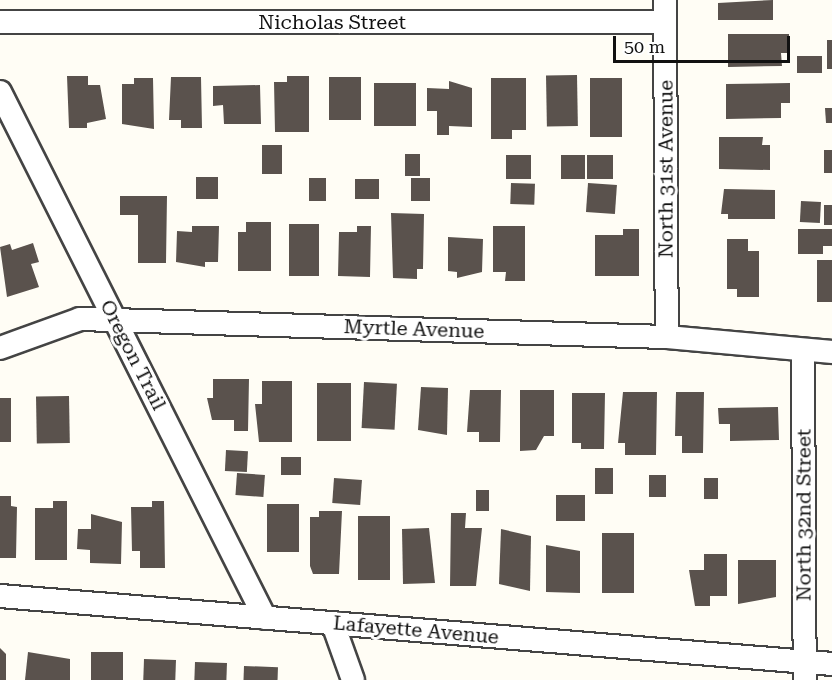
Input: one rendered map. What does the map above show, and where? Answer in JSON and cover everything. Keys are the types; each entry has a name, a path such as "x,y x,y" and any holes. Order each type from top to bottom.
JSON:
{"street":[{"name":"Nicholas Street","path":"0,22 665,11"},
{"name":"North 31st Avenue","path":"665,11 667,338"},
{"name":"Oregon Trail","path":"0,92 265,618"},
{"name":"Myrtle Avenue","path":"0,348 81,319 667,338 832,352"},
{"name":"North 32nd Street","path":"803,350 805,671"},
{"name":"Lafayette Avenue","path":"0,596 333,624 805,671 832,664"},
{"path":"333,624 353,680"}],"building":[{"path":"773,0 773,20 718,20 718,3"},
{"path":"728,34 789,34 789,53 781,53 782,66 728,67"},
{"path":"827,40 832,40 832,69 827,69"},
{"path":"797,56 822,56 822,73 797,73"},
{"path":"577,75 578,126 547,127 546,76"},
{"path":"67,76 88,76 88,85 100,85 106,119 87,123 87,128 69,128"},
{"path":"287,76 309,76 309,132 275,132 274,82 287,82"},
{"path":"171,77 201,77 202,128 181,128 181,120 169,120"},
{"path":"329,77 361,77 361,120 329,120"},
{"path":"134,78 153,78 154,129 122,124 122,84 134,84"},
{"path":"491,78 526,78 526,130 512,130 512,139 491,139"},
{"path":"590,78 622,78 622,137 590,137"},
{"path":"449,81 472,88 472,127 449,126 449,135 437,135 437,111 427,111 427,88 449,89"},
{"path":"374,83 416,83 416,126 374,126"},
{"path":"790,83 790,103 781,103 781,118 726,119 726,84"},
{"path":"260,85 261,124 224,124 223,105 213,106 213,86"},
{"path":"825,108 832,108 832,123 826,123"},
{"path":"719,137 763,137 762,145 770,145 770,170 719,169"},
{"path":"262,145 282,145 282,174 262,174"},
{"path":"824,150 832,150 832,173 824,173"},
{"path":"405,154 420,154 420,176 405,176"},
{"path":"506,155 531,155 531,179 506,179"},
{"path":"561,155 585,155 585,179 561,179"},
{"path":"587,155 613,155 613,179 587,179"},
{"path":"196,177 218,177 218,199 196,199"},
{"path":"309,178 326,178 326,201 309,201"},
{"path":"411,178 430,178 430,201 411,201"},
{"path":"355,179 379,179 379,199 355,199"},
{"path":"511,183 535,184 534,205 510,204"},
{"path":"588,183 617,185 615,214 586,212"},
{"path":"724,189 775,190 775,219 728,219 728,214 721,214"},
{"path":"120,196 167,196 166,263 138,263 138,215 120,215"},
{"path":"801,201 821,202 820,223 800,222"},
{"path":"824,205 832,205 832,225 824,225"},
{"path":"391,213 424,214 423,269 417,269 417,279 393,278"},
{"path":"246,222 271,222 271,271 238,271 238,232 246,232"},
{"path":"289,224 319,224 319,276 289,276"},
{"path":"192,226 219,226 218,262 205,262 205,267 176,262 177,231 192,232"},
{"path":"357,226 371,226 370,277 338,276 339,232 357,232"},
{"path":"493,226 525,226 525,281 505,281 506,272 493,272"},
{"path":"623,229 639,229 639,276 595,276 595,235 623,235"},
{"path":"798,229 832,229 832,246 823,246 823,254 798,254"},
{"path":"448,237 483,239 482,272 457,278 457,272 448,271"},
{"path":"727,239 748,239 748,251 759,251 759,297 737,297 737,289 727,289"},
{"path":"33,243 39,262 31,264 39,287 7,297 0,247 10,244 12,250"},
{"path":"817,260 832,260 832,302 817,302"},
{"path":"213,379 249,379 248,431 234,431 234,420 212,420 207,398 213,398"},
{"path":"262,381 292,381 292,442 259,442 255,404 262,404"},
{"path":"364,382 397,384 395,430 362,428"},
{"path":"317,383 351,383 351,441 317,441"},
{"path":"421,387 448,388 447,435 418,430"},
{"path":"470,390 501,390 500,442 479,442 479,432 467,432"},
{"path":"520,390 554,390 554,436 544,436 536,450 520,451"},
{"path":"623,392 657,392 656,455 625,455 625,443 618,443"},
{"path":"676,392 704,392 703,453 682,453 682,436 675,436"},
{"path":"572,393 605,393 604,449 581,449 581,443 572,443"},
{"path":"69,396 70,443 37,444 36,397"},
{"path":"0,398 11,398 11,442 0,442"},
{"path":"778,407 779,440 730,441 730,424 719,424 718,408"},
{"path":"226,450 248,451 247,472 225,471"},
{"path":"281,457 301,457 301,475 281,475"},
{"path":"595,468 613,468 613,494 595,494"},
{"path":"237,473 265,475 263,497 235,495"},
{"path":"649,475 666,475 666,497 649,497"},
{"path":"334,478 362,480 360,505 332,503"},
{"path":"704,478 718,478 718,499 704,499"},
{"path":"476,490 489,490 489,511 476,511"},
{"path":"556,495 585,495 585,521 556,521"},
{"path":"0,496 11,496 11,506 17,507 16,558 0,558"},
{"path":"53,501 67,501 67,560 35,560 35,508 53,508"},
{"path":"152,501 164,501 165,568 140,568 140,551 132,551 131,507 152,507"},
{"path":"267,504 299,504 299,552 267,552"},
{"path":"319,511 342,511 339,574 313,574 310,566 310,517 319,517"},
{"path":"451,513 466,513 465,528 482,528 476,586 450,586"},
{"path":"91,514 122,522 121,564 90,563 90,550 77,549 78,529 91,529"},
{"path":"358,516 390,516 390,580 358,580"},
{"path":"429,528 435,583 403,584 402,529"},
{"path":"501,529 531,536 530,591 499,584"},
{"path":"602,533 634,533 634,593 602,593"},
{"path":"546,545 580,551 580,593 546,592"},
{"path":"704,554 727,554 727,596 710,596 710,606 695,606 689,570 704,570"},
{"path":"738,560 776,560 776,597 738,604"},
{"path":"0,648 6,654 6,680 0,680"},
{"path":"28,652 70,659 70,680 25,680"},
{"path":"91,652 123,652 123,680 91,680"},
{"path":"144,659 176,660 175,680 143,680"},
{"path":"195,662 227,663 226,680 194,680"},
{"path":"244,666 278,667 278,680 244,680"}]}
